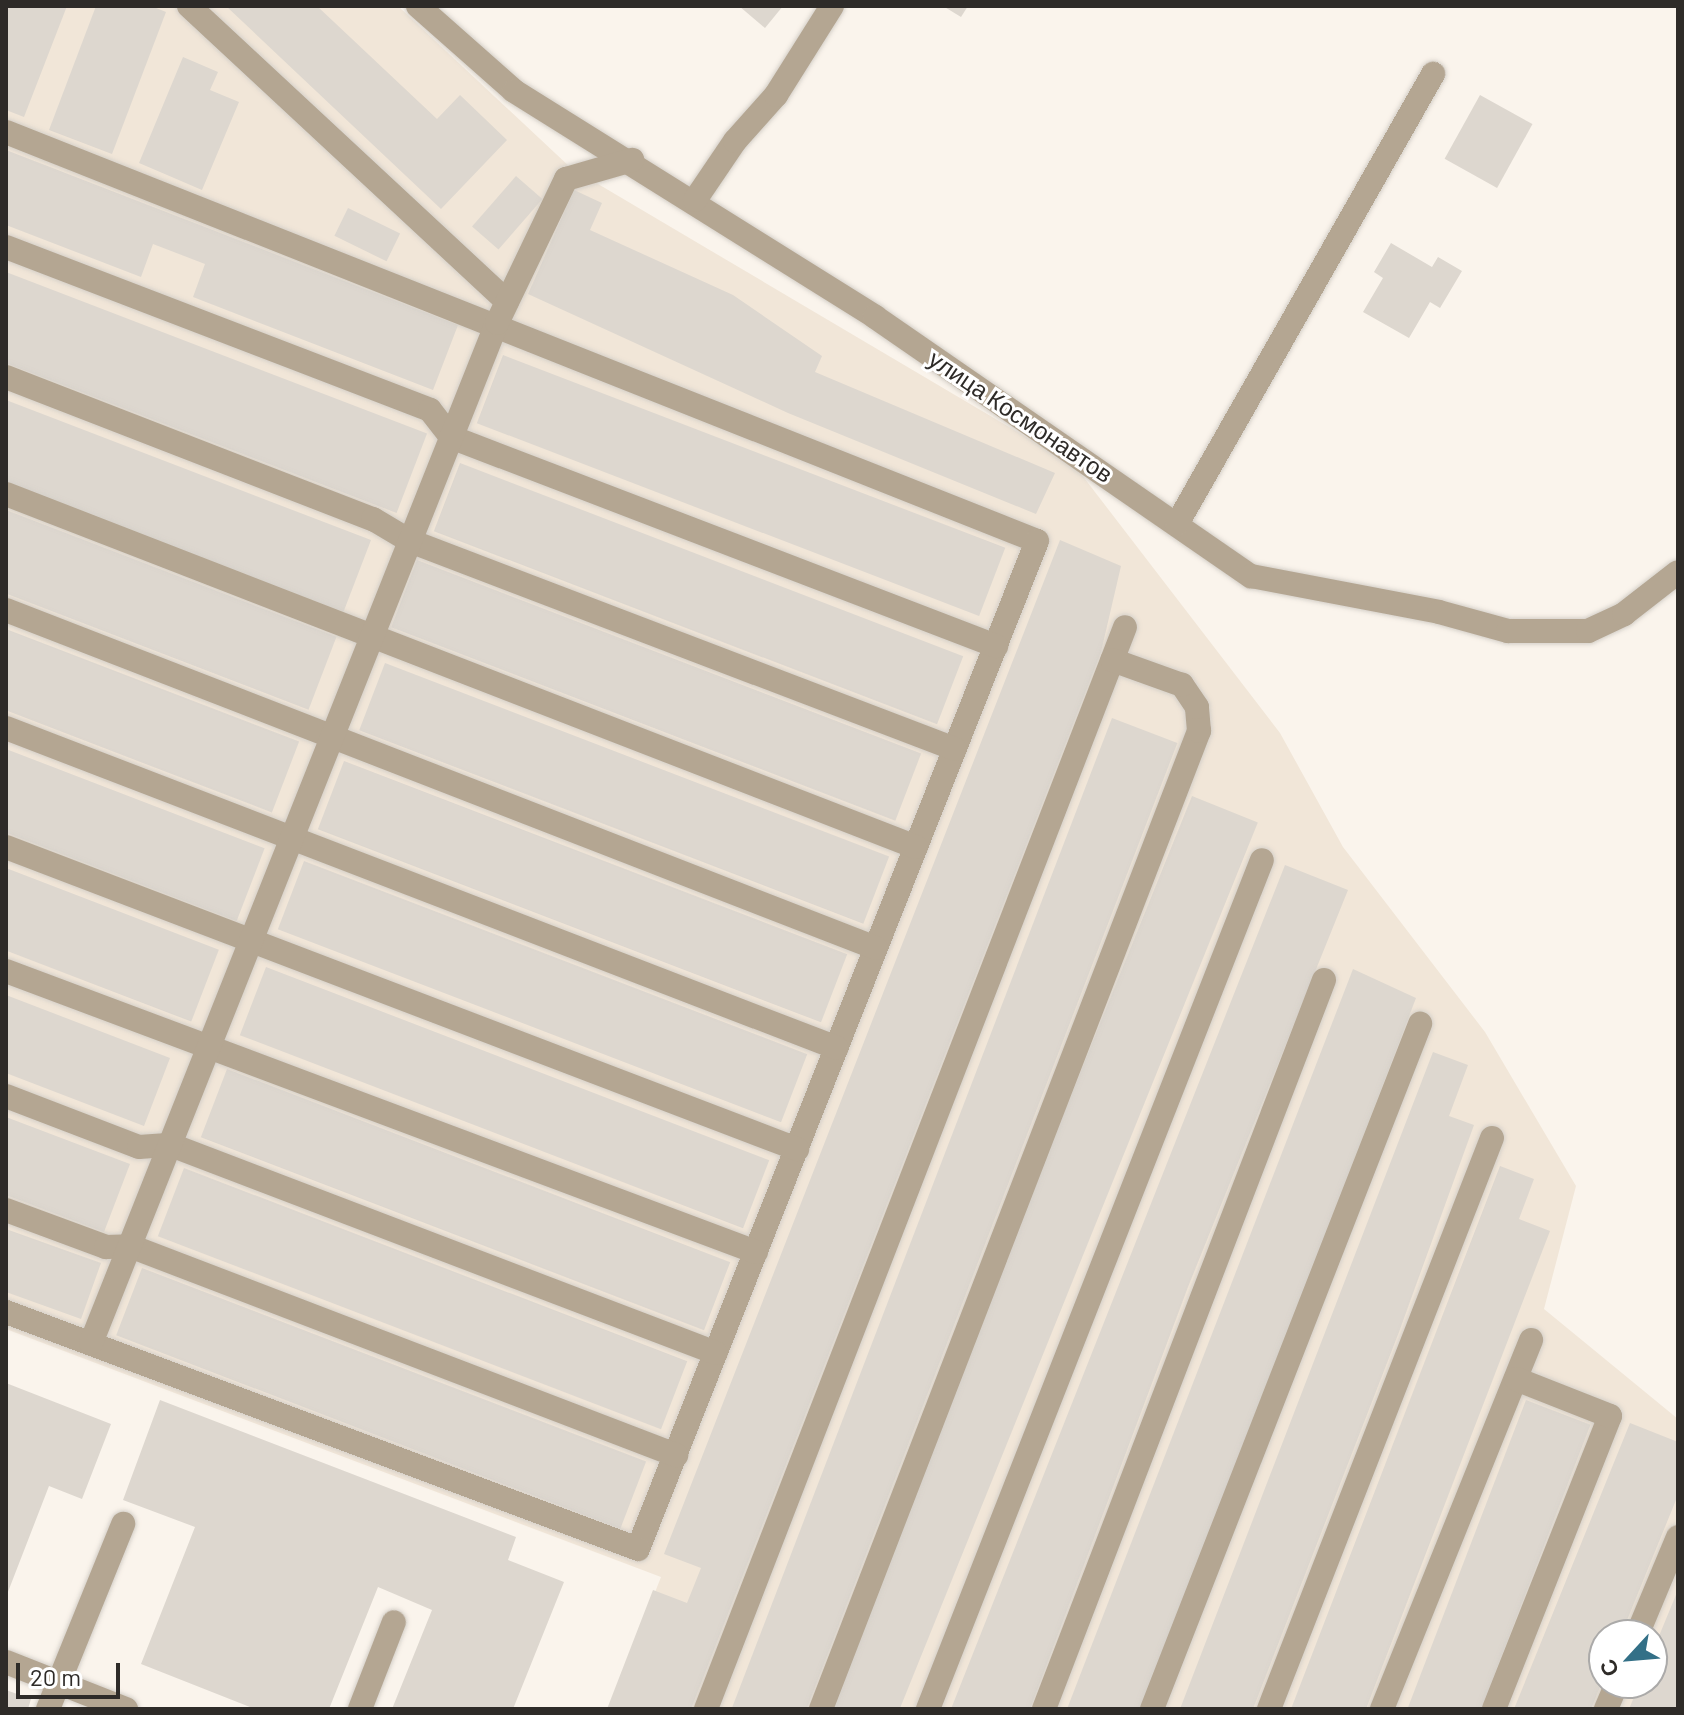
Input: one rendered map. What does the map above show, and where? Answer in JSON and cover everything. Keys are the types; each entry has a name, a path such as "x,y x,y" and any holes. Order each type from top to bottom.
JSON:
{"street":[{"path":"189,6 502,312"},
{"name":"улица Космонавтов","path":"418,6 514,91 695,200 1251,576 1363,601 1439,612 1508,631 1588,631 1624,614 1678,572"},
{"path":"695,200 735,141 776,95 832,6"},
{"path":"1177,524 1433,74"},
{"path":"6,132 502,312 1037,541 638,1549 6,1312"},
{"path":"91,1343 502,312 566,179 632,160"},
{"path":"6,247 430,410 451,437 996,646"},
{"path":"6,377 373,519 410,541 955,749"},
{"path":"6,494 916,847"},
{"path":"6,610 876,948"},
{"path":"706,1709 1125,627"},
{"path":"821,1709 1199,731 1197,707 1182,685 1112,660"},
{"path":"6,728 837,1048"},
{"path":"6,847 797,1149"},
{"path":"928,1709 1262,860"},
{"path":"6,971 181,1038 211,1044 756,1252"},
{"path":"1044,1709 1324,980"},
{"path":"1152,1709 1420,1024"},
{"path":"6,1096 139,1147 171,1145 716,1353"},
{"path":"1269,1709 1492,1138"},
{"path":"6,1210 106,1247 130,1246 676,1455"},
{"path":"1382,1709 1531,1340"},
{"path":"1494,1709 1610,1416 1516,1379"},
{"path":"48,1709 123,1524"},
{"path":"1644,1619 1678,1537"},
{"path":"360,1709 394,1622"},
{"path":"6,1662 126,1709"}],"shaded area":[{"path":"6,6 398,6 571,168 1075,466 1280,733 1343,847 1485,1032 1576,1186 1544,1309 1678,1419 1678,1709 609,1709 661,1577 6,1329"}],"building":[{"path":"6,6 67,6 24,117 6,110"},
{"path":"96,6 151,6 166,12 112,154 49,130"},
{"path":"226,6 317,6 437,119 460,95 507,140 441,209"},
{"path":"739,6 783,6 765,28"},
{"path":"943,6 968,6 961,17"},
{"path":"183,57 218,72 210,90 239,102 202,190 139,163"},
{"path":"1480,95 1532,124 1497,188 1445,159"},
{"path":"6,150 458,325 433,390 193,297 205,264 153,244 141,277 6,225"},
{"path":"516,176 542,199 498,250 472,227"},
{"path":"574,190 602,203 590,230 733,295 822,356 815,372 1055,473 1036,514 788,413 528,294"},
{"path":"348,208 400,233 387,261 334,236"},
{"path":"1391,243 1432,267 1438,257 1462,271 1440,308 1430,302 1409,338 1363,312 1383,278 1374,272"},
{"path":"6,272 427,434 397,513 6,363"},
{"path":"503,355 1005,548 979,616 477,423"},
{"path":"6,400 371,540 343,612 6,482"},
{"path":"460,463 963,656 937,724 434,531"},
{"path":"6,510 336,637 309,710 6,594"},
{"path":"1060,540 1121,566 1101,652 691,1709 607,1709 653,1590 687,1603 701,1568 664,1554"},
{"path":"417,560 921,754 895,821 391,627"},
{"path":"6,629 299,742 272,812 6,710"},
{"path":"385,663 889,857 863,924 359,730"},
{"path":"1112,718 1177,743 807,1709 732,1709"},
{"path":"6,749 265,848 237,921 6,833"},
{"path":"344,761 847,954 821,1022 318,829"},
{"path":"1192,796 1258,823 900,1709 838,1709 825,1704"},
{"path":"304,861 807,1054 781,1122 278,929"},
{"path":"1285,865 1348,890 1188,1287 1030,1709 951,1709"},
{"path":"6,868 219,950 191,1022 6,950"},
{"path":"266,967 769,1160 743,1228 240,1035"},
{"path":"1353,969 1416,998 1300,1302 1140,1709 1067,1709"},
{"path":"6,995 170,1058 144,1126 6,1073"},
{"path":"1433,1052 1468,1065 1449,1116 1474,1125 1399,1332 1253,1709 1180,1709"},
{"path":"227,1069 730,1262 704,1330 201,1137"},
{"path":"6,1117 130,1164 104,1232 6,1195"},
{"path":"1500,1166 1534,1179 1519,1219 1550,1231 1366,1709 1291,1709"},
{"path":"184,1168 687,1361 661,1429 158,1236"},
{"path":"6,1229 101,1263 81,1319 6,1292"},
{"path":"142,1268 646,1462 620,1529 116,1335"},
{"path":"6,1383 111,1424 82,1499 49,1486 6,1597"},
{"path":"160,1400 516,1537 508,1560 564,1582 513,1709 392,1709 432,1610 378,1587 329,1709 255,1709 141,1664 195,1527 123,1500"},
{"path":"1526,1400 1590,1425 1481,1709 1407,1709"},
{"path":"1630,1423 1678,1442 1678,1495 1628,1619 1588,1619 1588,1699 1595,1699 1591,1709 1514,1709"},
{"path":"1678,1590 1678,1709 1629,1709 1633,1699 1668,1699 1666,1619"},
{"path":"6,1690 31,1699 28,1709 6,1709"}]}
